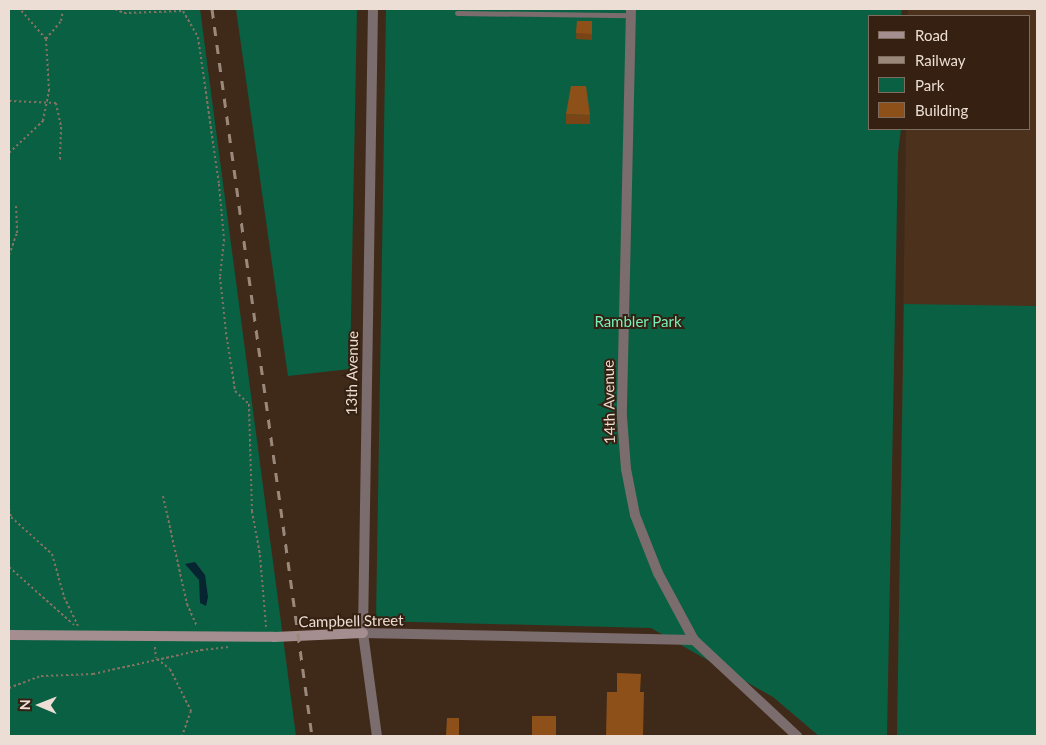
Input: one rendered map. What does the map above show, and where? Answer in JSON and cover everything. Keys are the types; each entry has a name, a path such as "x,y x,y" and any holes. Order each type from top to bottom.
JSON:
{"street":[{"name":"13th Avenue","path":"373,9 363,633 377,736"},
{"name":"14th Avenue","path":"631,12 622,417 626,469 635,515 658,573 694,640 797,736"},
{"name":"Campbell Street","path":"9,635 274,637 363,633 694,640"}],"lane":[{"path":"457,13 631,12"}],"path":[{"path":"9,154 43,121 48,101 46,39 20,9"},
{"path":"46,39 54,33 63,10 99,9"},
{"path":"114,9 124,13 182,10 198,37 213,128 224,239 220,278 226,332 235,391 249,404 251,501 264,582 266,633"},
{"path":"9,101 48,101 56,103 61,127 60,161"},
{"path":"9,255 17,233 16,203"},
{"path":"163,496 187,604 199,630"},
{"path":"9,509 11,517 52,554 64,597 80,630 9,567"},
{"path":"9,688 41,676 92,674 156,658 230,648"},
{"path":"156,658 170,669 191,711 182,736"}],"shaded area":[{"path":"908,9 1037,9 1037,736 897,736 906,130 1031,130 1031,15 908,15"}],"green space":[{"path":"9,9 200,9 296,736 9,736"},
{"path":"236,9 357,9 350,369 288,376"},
{"name":"Rambler Park","path":"386,9 902,9 901,15 868,15 868,130 901,130 898,153 887,736 819,736 773,697 651,628 376,621"},
{"path":"904,304 1037,306 1037,736 897,736"}],"water":[{"path":"195,562 205,575 208,597 206,606 200,603 199,580 185,564"}],"building":[{"path":"577,21 592,21 592,34 576,33"},
{"path":"571,86 586,86 590,115 566,114"},
{"path":"617,673 641,674 640,692 644,692 643,736 606,736 607,692 617,692"},
{"path":"532,716 556,716 556,736 532,736"},
{"path":"447,718 459,718 459,736 446,736"}],"railway":[{"path":"212,9 312,736"}]}
